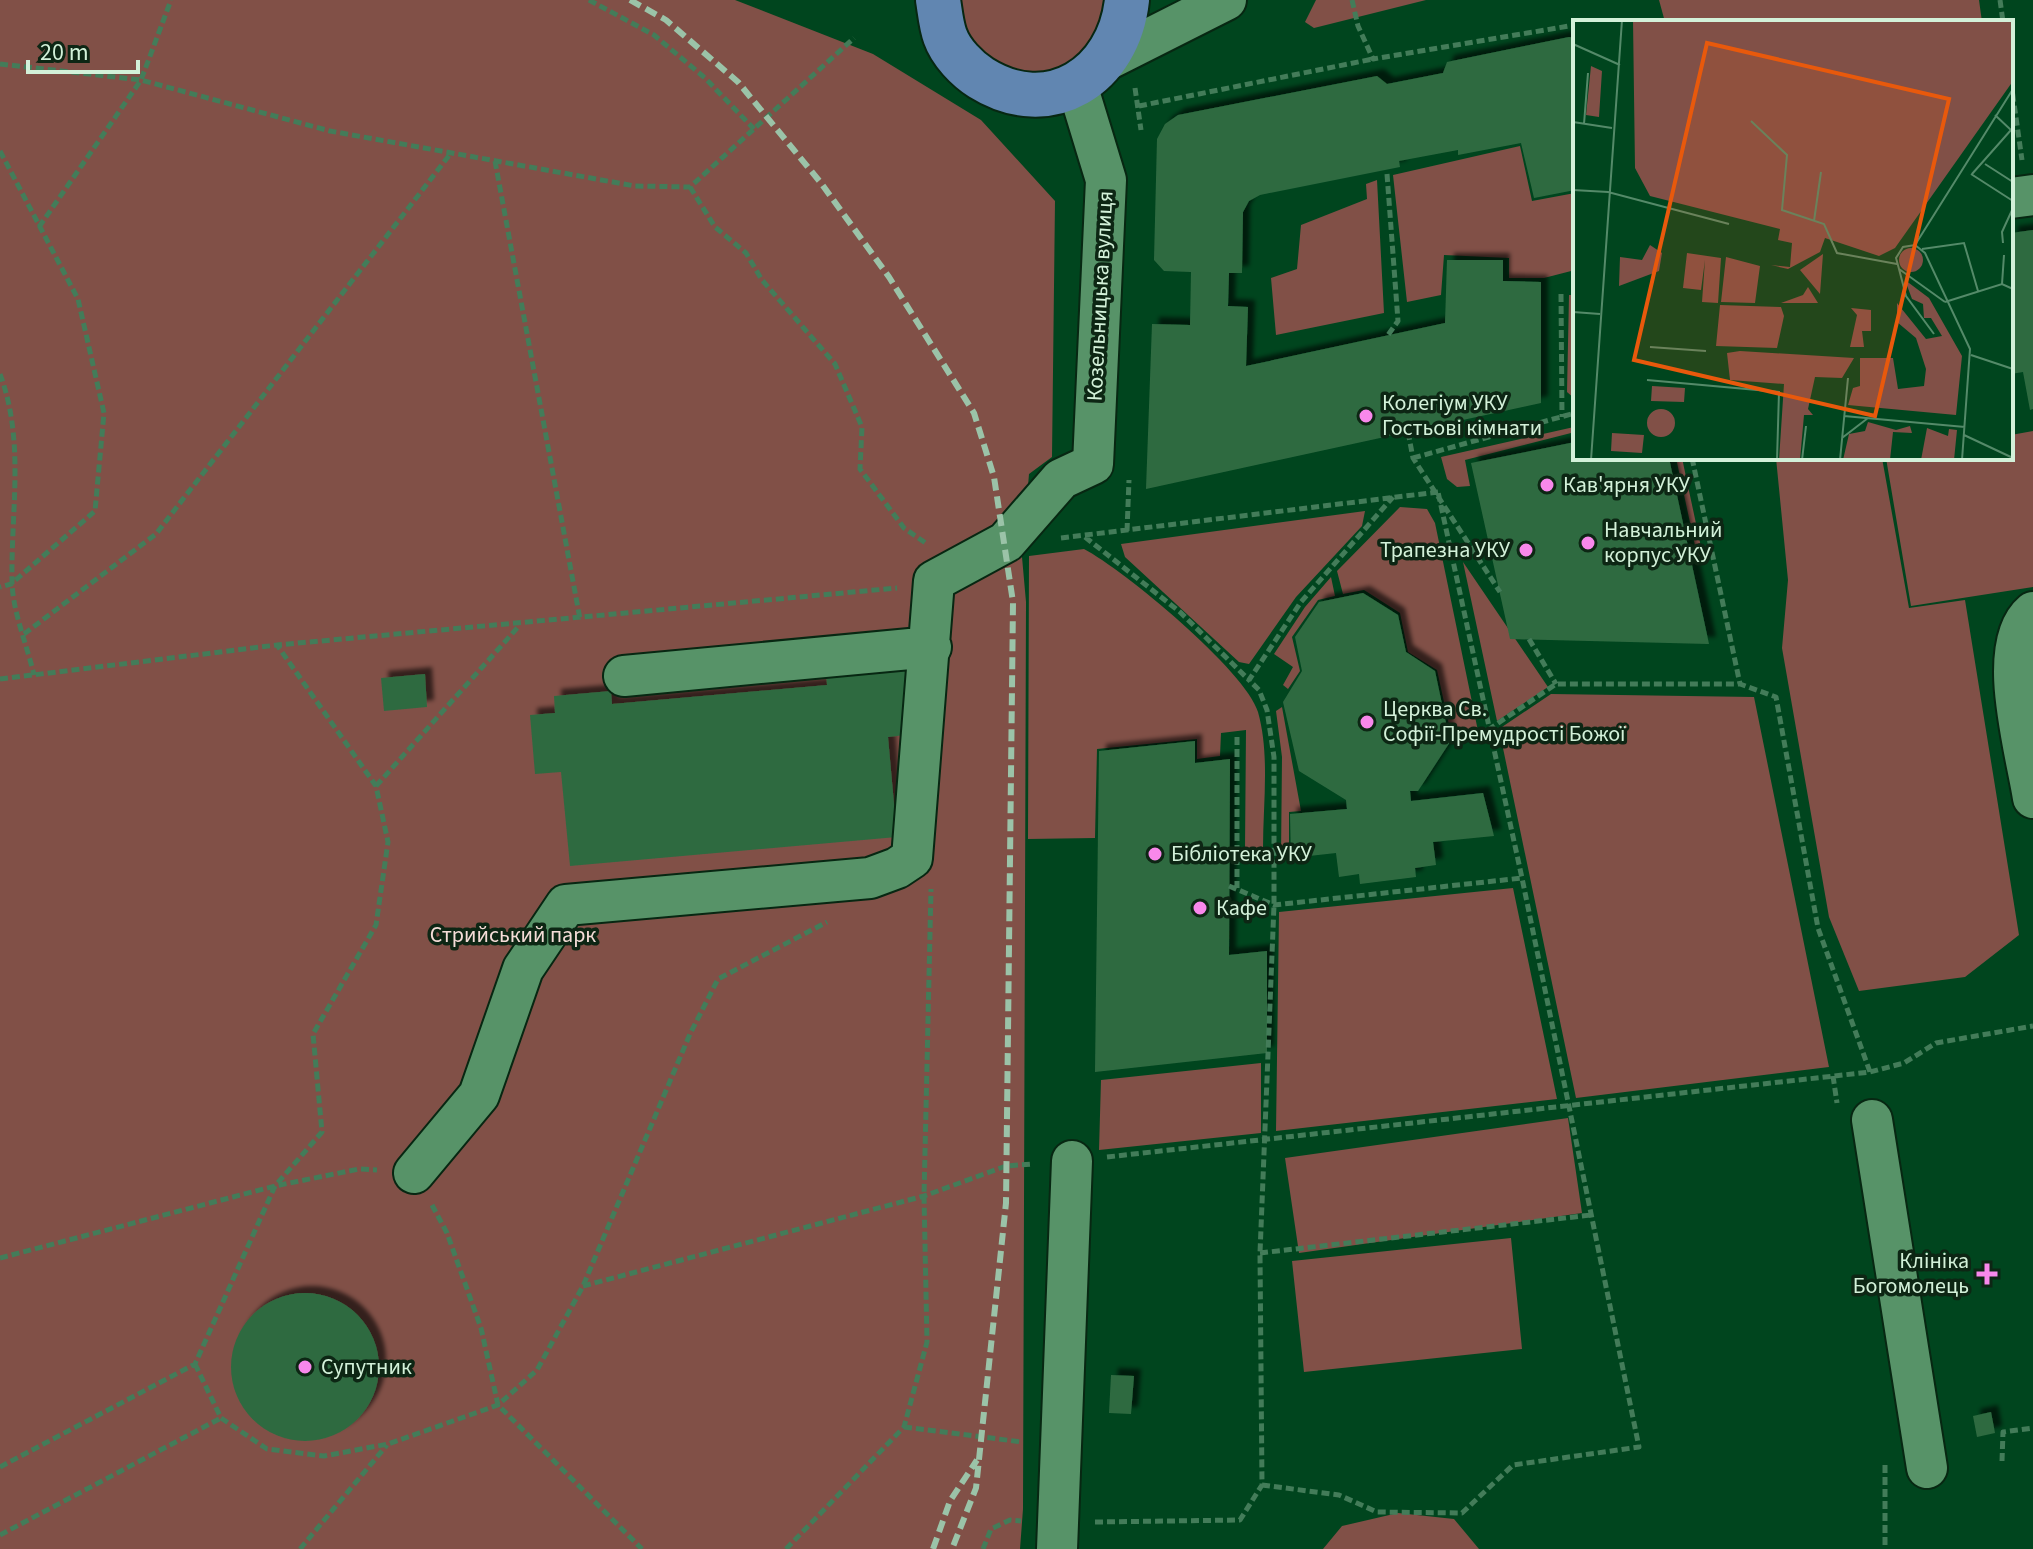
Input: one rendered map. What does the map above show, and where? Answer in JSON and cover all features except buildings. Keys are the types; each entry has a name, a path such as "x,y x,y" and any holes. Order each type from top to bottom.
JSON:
{"main road":[{"path":"937,0 946,39 968,70 1001,90 1039,96 1092,73 1122,32 1127,0"}],"lane":[{"path":"1092,73 1226,0"},
{"name":"Козельницька вулиця","path":"1006,542 1061,479 1093,464 1106,180 1092,73"},
{"path":"414,1173 479,1095 523,969 566,905 870,878 897,868 912,858 931,647 928,570 1006,542"},
{"path":"2033,612 2023,620 2012,664 2033,798"},
{"path":"624,676 931,647"},
{"path":"1872,1120 1927,1468"},
{"path":"1058,1526 1072,1161"}],"path":[{"path":"39,227 141,80 171,0"},
{"path":"589,0 654,35 705,78 754,130"},
{"path":"1352,0 1358,26 1373,59"},
{"path":"2000,0 2003,20"},
{"path":"1139,106 1373,59 1573,25"},
{"path":"0,64 141,80 330,131 635,186 690,187 854,38"},
{"path":"2013,100 2024,196"},
{"path":"0,151 78,299 104,413 95,511 11,584 0,587"},
{"path":"24,634 156,534 451,153"},
{"path":"495,161 580,619"},
{"path":"1387,174 1398,321 1388,335"},
{"path":"0,679 277,645 580,619 928,570 904,528 860,469 862,427 835,364 762,280 746,253 715,227 690,187"},
{"path":"1561,294 1562,417"},
{"path":"0,374 10,400 17,465 11,584 34,675"},
{"path":"1413,458 1573,414"},
{"path":"1408,432 1413,458 1438,492 1500,592"},
{"path":"1692,460 1740,684"},
{"path":"1006,542 1085,536 1438,492"},
{"path":"1262,1485 1339,1495 1377,1512 1462,1513 1513,1465 1639,1447 1522,878 1438,492"},
{"path":"1249,680 1301,602 1393,497"},
{"path":"983,1549 991,1529 1010,1520 1058,1526 1240,1520 1262,1485 1260,1253 1274,905 1274,757 1267,710 1259,690 1180,612 1085,536"},
{"path":"376,786 520,625"},
{"path":"1529,639 1556,684"},
{"path":"0,1467 195,1364 275,1186 322,1132 313,1034 376,925 388,842 376,786 277,645"},
{"path":"1488,730 1556,684 1740,684 1776,697 1818,928 1870,1072"},
{"path":"1237,737 1237,888"},
{"path":"1229,886 1274,905 1522,878"},
{"path":"786,1549 904,1427 927,1342 924,1196 931,879"},
{"path":"195,1364 221,1418 267,1449 324,1456 388,1444 498,1405 537,1370 583,1286 690,1034 718,979 836,917"},
{"path":"583,1286 924,1196 1006,1166 1266,1141 1870,1072 1904,1063 1936,1043 2033,1026"},
{"path":"0,1258 275,1186 359,1169 414,1173 447,1233 477,1314 498,1405 642,1549"},
{"path":"1260,1253 1591,1215"},
{"path":"0,1535 221,1418"},
{"path":"904,1427 1061,1447"},
{"path":"2002,1461 2003,1432 2033,1428"},
{"path":"300,1549 388,1444"}],"green space":[{"name":"Стрийський парк","path":"0,0 735,0 873,54 981,120 1055,201 1052,457 1029,474 1022,557 1026,602 1023,1509 1020,1549 0,1549"},
{"path":"953,0 1105,0 1098,39 1077,63 1048,77 1016,78 966,43"},
{"path":"1316,0 1426,0 1314,28 1305,22"},
{"path":"1659,0 1979,0 1982,20 1664,20"},
{"path":"1520,146 1532,201 1573,193 1573,271 1544,278 1509,278 1509,258 1444,255 1441,295 1407,302 1393,175"},
{"path":"1377,180 1384,313 1276,335 1271,278 1297,269 1301,225 1367,199 1366,184"},
{"path":"1569,295 1573,295 1573,397 1567,392"},
{"path":"1573,427 1573,433 1465,460 1470,486 1457,487 1447,479 1441,457"},
{"path":"2033,431 2033,587 1911,606 1886,460 2013,460 2013,435"},
{"path":"1676,460 1682,460 1704,561 1699,564"},
{"path":"1776,460 1882,460 1909,608 1965,600 2019,935 1965,977 1859,991 1829,917 1782,648 1788,580"},
{"path":"1400,507 1427,509 1435,523 1478,731 1451,734 1437,670 1408,652 1400,613 1364,590 1343,594 1337,571"},
{"path":"1365,511 1362,526 1296,597 1249,664 1239,662 1125,557 1121,544"},
{"path":"1084,549 1182,623 1249,694 1258,712 1264,745 1263,848 1245,848 1246,730 1221,733 1220,756 1197,759 1197,739 1097,749 1095,838 1028,839 1029,556"},
{"path":"1463,562 1548,687 1497,721"},
{"path":"1331,577 1335,596 1318,600 1292,637 1300,671 1288,689 1283,685 1293,667 1274,654 1305,607"},
{"path":"1551,694 1754,697 1829,1067 1576,1098 1499,729"},
{"path":"1282,707 1301,811 1289,812 1289,857 1281,857 1282,757 1276,711"},
{"path":"1513,888 1557,1099 1276,1131 1279,912"},
{"path":"1261,1063 1261,1133 1099,1150 1101,1080"},
{"path":"1568,1118 1582,1213 1299,1253 1285,1158"},
{"path":"1511,1238 1522,1349 1304,1372 1292,1261"},
{"path":"1398,1513 1454,1519 1479,1549 1323,1549 1342,1526"}],"railway":[{"path":"630,0 666,20 738,82 821,183 889,277 974,413 994,477 1013,602 1006,1203 976,1488 952,1549"},
{"path":"933,1549 950,1501 977,1460"}],"place":[{"name":"Колегіум УКУ Гостьові кімнати","path":"1366,416"},
{"name":"Кав'ярня УКУ","path":"1547,485"},
{"name":"Навчальний корпус УКУ","path":"1588,543"},
{"name":"Трапезна УКУ","path":"1526,550"},
{"name":"Церква Св. Софії-Премудрості Божої","path":"1367,722"},
{"name":"Бібліотека УКУ","path":"1155,854"},
{"name":"Кафе","path":"1200,908"},
{"name":"Клініка Богомолець","path":"1987,1274"},
{"name":"Супутник","path":"305,1367"}]}
